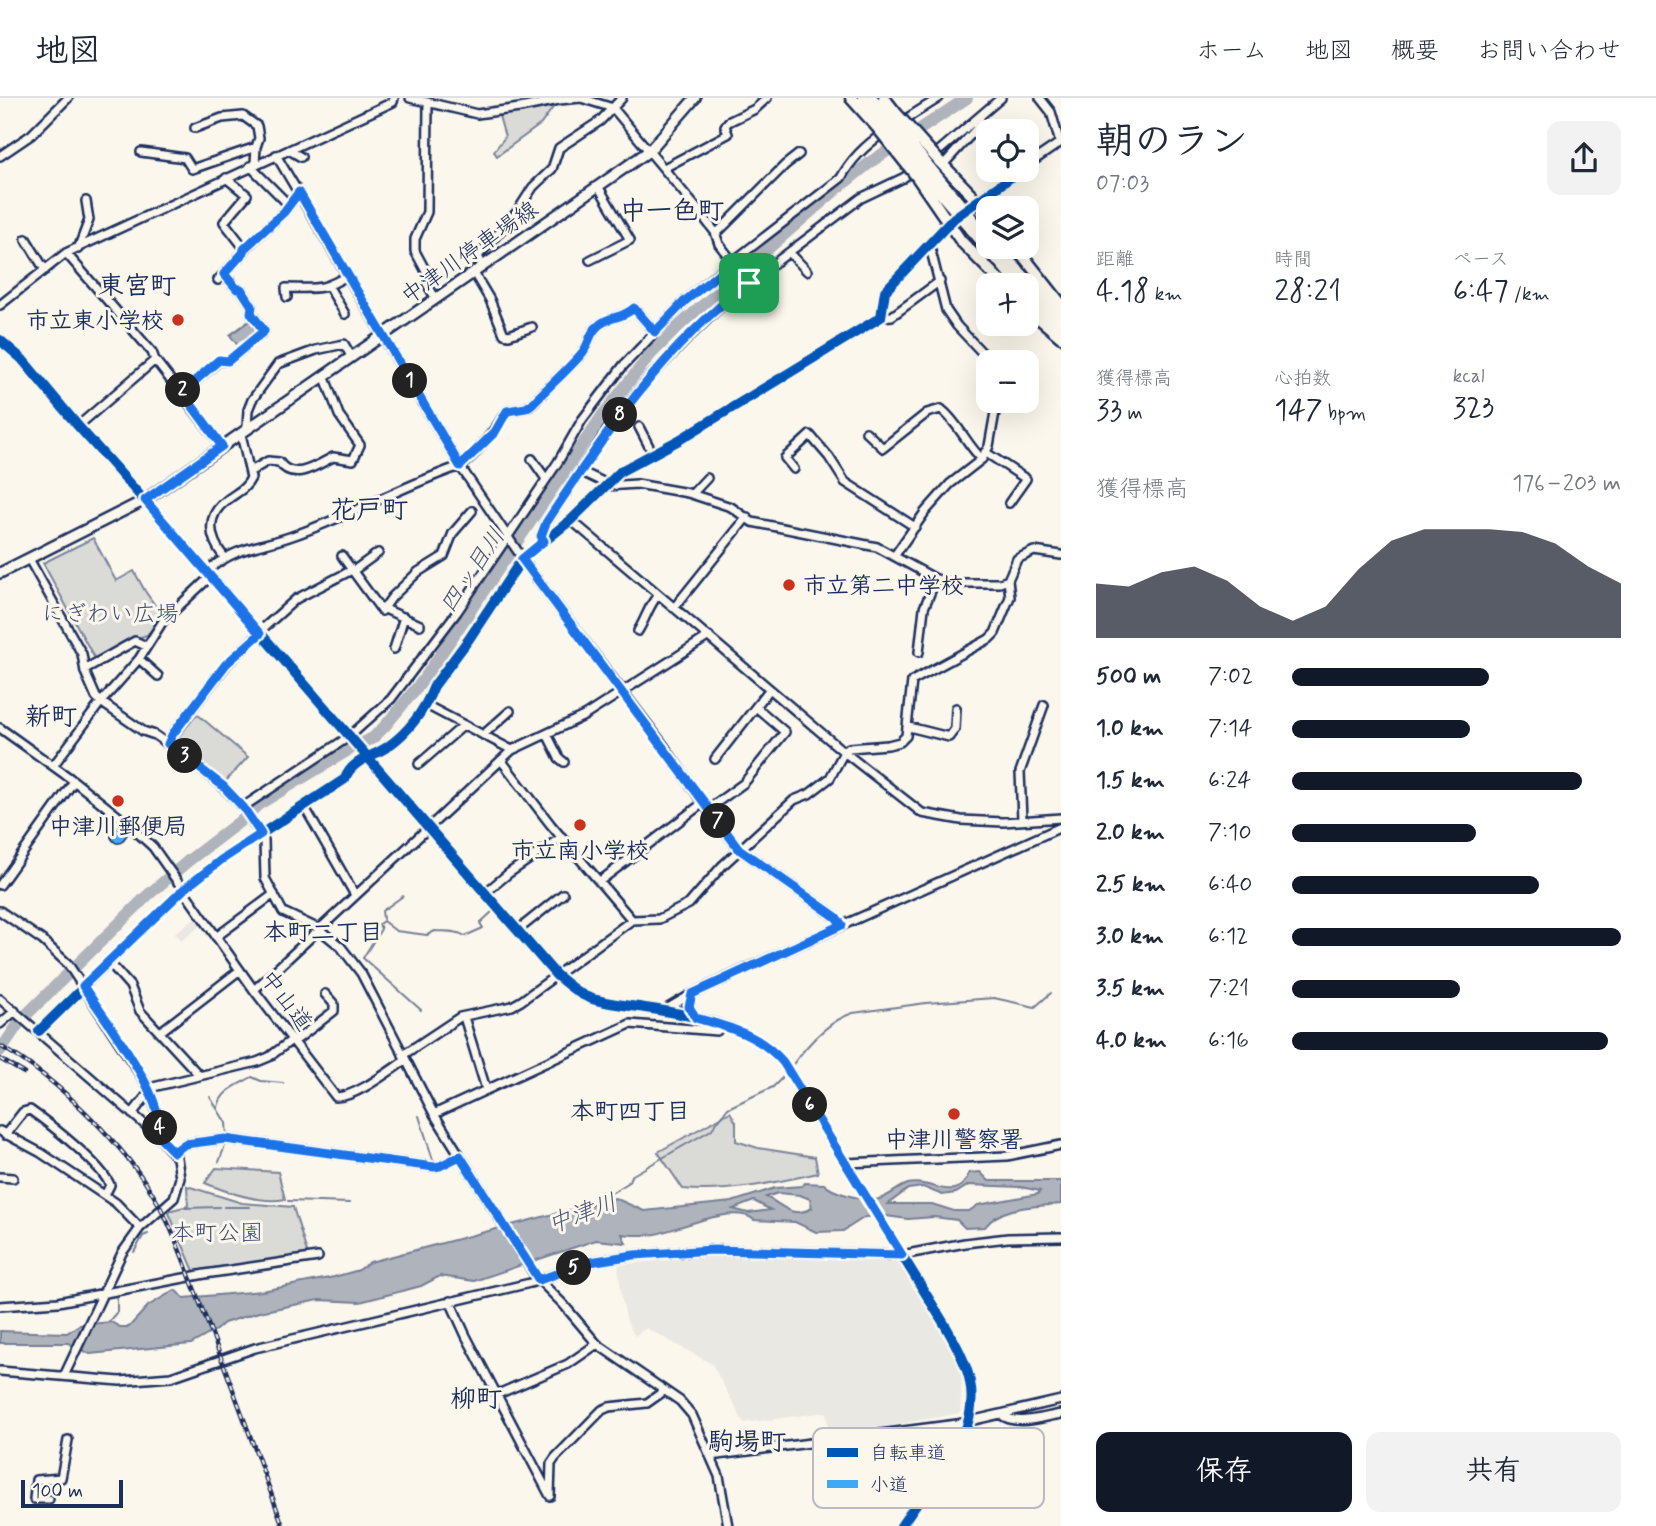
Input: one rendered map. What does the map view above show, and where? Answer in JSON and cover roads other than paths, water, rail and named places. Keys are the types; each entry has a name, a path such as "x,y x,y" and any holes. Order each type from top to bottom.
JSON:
{"highway":[{"path":"851,98 886,120 923,172 1009,273"},
{"path":"863,98 886,120 941,163 976,204"},
{"path":"872,98 923,172 952,221 961,242 991,273"},
{"path":"884,98 886,120"},
{"path":"923,172 976,226"},
{"path":"1007,259 1061,315"},
{"path":"1025,259 1061,304"},
{"path":"1039,305 1061,326"},
{"path":"1039,318 1061,337"}],"main road":[{"name":"中津川停車場線","path":"0,573 145,500 649,150 695,98"}],"street":[{"path":"1,152 31,135 68,98"},
{"path":"0,305 66,253 393,102 394,98"},
{"path":"410,98 477,114 581,98 613,108 716,234 749,283"},
{"path":"520,98 520,108"},
{"path":"483,267 478,256 517,212 533,187 552,169 559,148 600,121 622,98"},
{"path":"663,168 728,134 725,126 728,122 755,109 767,98"},
{"path":"244,808 352,738 391,699 442,634 508,538 582,420 623,366 685,301 841,178 869,142 939,98"},
{"path":"544,541 541,536 546,523 610,426 662,364 735,293 860,198 903,178 941,150 1001,98"},
{"path":"1039,157 1060,144 1051,112 1040,98"},
{"path":"428,103 427,212 415,239 415,251 430,279 427,284 436,299"},
{"path":"195,128 222,118 243,116 257,126 259,138 253,165"},
{"path":"941,163 977,128 980,117"},
{"path":"141,152 185,158 192,169 256,148"},
{"path":"289,150 301,157"},
{"path":"716,234 799,154"},
{"path":"276,155 460,466 522,559 739,849 836,917 842,925"},
{"path":"253,165 289,205"},
{"path":"226,178 247,195 225,222 244,249"},
{"path":"973,202 1003,182"},
{"path":"590,260 630,240 598,186"},
{"path":"182,392 219,360 228,361 264,331 251,313 252,306 241,289 221,277 299,192"},
{"path":"78,249 89,220 86,201"},
{"path":"881,317 885,290 952,221"},
{"path":"26,239 45,270"},
{"path":"929,243 946,310 980,350"},
{"path":"66,253 152,352 155,360 222,446"},
{"path":"790,253 807,271"},
{"path":"474,273 490,300 504,334 509,335 532,327"},
{"path":"287,298 286,288 329,287 348,275"},
{"path":"35,1028 109,962 181,887 345,779 348,770 367,755 385,749 413,724 426,705 434,686 522,559 570,520 621,471 881,317 892,316 940,281"},
{"path":"329,287 345,314"},
{"path":"53,766 101,702 139,659 163,621 224,557 248,547 294,536 460,466 495,432 507,411 526,408 532,404 575,361 586,348 594,330 607,318 624,317 634,308 655,332"},
{"path":"0,341 22,359 556,975 585,996 605,1003 663,1011 736,1028 776,1054 792,1073 961,1353 970,1380 972,1407 966,1428"},
{"path":"224,557 214,545 212,519 227,500 244,490 251,478 251,471 245,459 244,431 252,400 278,365 344,344 351,356"},
{"path":"78,426 155,360"},
{"path":"251,471 268,461 279,462 285,470 291,472 319,467 333,457 353,460 360,445 339,415 324,375"},
{"path":"866,432 883,448 927,413 941,409 949,415 969,446 1026,479 1009,503"},
{"path":"895,555 950,484 984,455 989,446 995,413"},
{"path":"639,427 653,454"},
{"path":"794,469 785,458 810,435 845,482 915,527"},
{"path":"532,459 546,479"},
{"path":"580,471 601,479 607,485 637,484 692,494 731,507 752,522 861,543 895,555 936,579 952,583 1000,583 1008,580"},
{"path":"692,494 707,478"},
{"path":"385,609 392,597 418,572 444,556 453,533 472,511"},
{"path":"674,608 747,517"},
{"path":"570,520 769,690 922,813 961,820 1003,822 1061,818"},
{"path":"405,1058 464,1017 512,1006 632,920 659,919 689,904 739,849 794,800 810,794 830,778 849,748 900,742 906,736 912,681 989,639 995,633 1010,597 1008,580 1021,555 1034,551 1061,555"},
{"path":"168,744 226,664 296,599 378,554"},
{"path":"342,555 382,611 385,609 420,625"},
{"path":"29,559 82,654 85,672 96,697 143,731 168,744 220,784 244,808 265,844 265,878 283,912 319,929 341,947 361,973 434,1114 537,1278 597,1344 680,1401 692,1415 722,1488 728,1526"},
{"path":"919,652 924,608 936,579"},
{"path":"638,631 649,612 650,604 658,595"},
{"path":"394,649 404,617"},
{"path":"254,990 512,750 584,716 709,636"},
{"path":"86,668 135,641 146,646"},
{"path":"139,659 158,677"},
{"path":"715,759 769,690"},
{"path":"426,705 512,750"},
{"path":"1022,820 1020,772 1044,705"},
{"path":"600,881 706,806 744,783 785,732 756,707"},
{"path":"909,727 949,737 955,729 956,708"},
{"path":"484,735 510,711"},
{"path":"419,764 464,725"},
{"path":"1,732 74,781 128,824 118,838 116,836"},
{"path":"547,734 559,758 564,762"},
{"path":"501,760 632,920"},
{"path":"0,884 74,781"},
{"path":"304,806 355,895"},
{"name":"中山道","path":"128,824 153,847 169,867 254,990 337,1097 341,1098 405,1058"},
{"path":"663,1011 692,994 1061,827"},
{"path":"485,893 562,837"},
{"path":"216,937 274,894"},
{"path":"518,930 563,894"},
{"path":"0,911 42,940 68,964 150,1089 161,1126 158,1136"},
{"path":"109,962 131,986 140,1011 199,1075"},
{"path":"160,1032 240,970"},
{"path":"132,1114 150,1089 269,1058 334,1011 334,1004 325,994"},
{"path":"692,994 689,1007 696,1018"},
{"path":"0,999 158,1136 174,1152 180,1168 174,1198 140,1228 122,1253 64,1377"},
{"path":"0,1024 16,1012"},
{"path":"464,1017 486,1089"},
{"path":"434,1114 630,1024 717,1031 721,1025"},
{"path":"105,1195 110,1185 101,1171 73,1144 30,1111 23,1112 2,1133 41,1153 105,1195 126,1211 140,1228"},
{"path":"174,1152 185,1144 225,1139 434,1167 460,1156"},
{"path":"848,1166 1007,1156 1061,1145"},
{"path":"0,1177 13,1178"},
{"path":"0,1371 120,1381 171,1377 255,1348 450,1301 604,1259 667,1253 752,1250 902,1255 1008,1238 1061,1237"},
{"path":"0,1306 58,1302 205,1274 318,1257"},
{"path":"450,1301 550,1496 551,1464 602,1410 618,1405 647,1403 664,1391"},
{"path":"498,1394 568,1364 597,1344"},
{"path":"916,1428 970,1421 1061,1401"},
{"path":"1000,1414 1008,1420 1018,1421 1061,1414"},
{"path":"49,1499 34,1499 36,1480 61,1478 68,1440"},
{"path":"710,1455 813,1442"},
{"path":"901,1526 914,1508"}],"water":[{"path":"249,321 258,332 239,347 230,335"},
{"name":"中津川","path":"980,1172 989,1181 1061,1181 1061,1204 1010,1211 992,1220 985,1227 965,1228 957,1220 886,1216 865,1217 843,1231 816,1232 795,1222 754,1220 734,1214 706,1219 656,1234 622,1234 626,1243 596,1240 474,1281 440,1276 421,1286 360,1302 319,1300 259,1312 224,1323 191,1344 90,1354 68,1343 0,1343 0,1331 67,1333 79,1325 111,1322 120,1327 129,1327 148,1306 175,1290 184,1298 262,1291 334,1277 359,1270 370,1262 615,1198 644,1211 732,1202 775,1188 802,1186 805,1183 824,1184 842,1193 874,1200 908,1184 925,1184 943,1189 958,1188 969,1173","holes":["969,1185 1021,1187 1040,1191 1038,1194 978,1205 969,1211 954,1211 932,1204 888,1204 908,1189 923,1187 942,1195 956,1193","778,1193 800,1195 810,1199 812,1208 793,1212 766,1197","754,1201 771,1210 748,1213 733,1209"]}],"waterway":[{"name":"四ッ目川","path":"0,1051 21,1020 148,895 188,861 259,804 373,738 385,726 424,679 602,416 651,354 680,325 872,161 967,98"},
{"path":"383,919 382,911 403,896"},
{"path":"421,1010 363,958 381,929 379,924 383,921 396,931 427,935 435,931 450,932 465,936 483,928 480,923 493,911"},
{"path":"791,1067 826,1028 853,1013 926,1003 994,998 1035,1007 1051,993"},
{"path":"242,1061 249,1060"},
{"path":"200,1071 235,1063"},
{"name":"中津川","path":"608,1195 628,1183 631,1176 711,1130 728,1108 773,1087 786,1074"},
{"path":"218,1108 226,1093 252,1077 261,1081 283,1083"},
{"path":"210,1097 226,1123 227,1137"},
{"path":"419,1116 434,1163"},
{"path":"219,1162 226,1143"},
{"path":"288,1201 350,1203"},
{"path":"185,1208 219,1207"},
{"path":"224,1207 250,1207"},
{"path":"134,1252 143,1236 148,1234"},
{"path":"109,1321 117,1312 117,1297"}],"railway":[{"path":"0,1046 44,1076 88,1115 128,1159 158,1203 181,1253 283,1526"},
{"path":"0,1059 24,1073"}],"place":[{"name":"市立東小学校","path":"178,320"},
{"name":"市立第二中学校","path":"789,585"},
{"name":"中津川郵便局","path":"118,801"},
{"name":"市立南小学校","path":"580,825"},
{"name":"中津川警察署","path":"954,1114"}],"district":[{"name":"中一色町","path":"672,210"},
{"name":"東宮町","path":"137,285"},
{"name":"花戸町","path":"369,509"},
{"name":"新町","path":"51,716"},
{"name":"本町二丁目","path":"323,932"},
{"name":"本町四丁目","path":"630,1111"},
{"name":"柳町","path":"476,1398"},
{"name":"駒場町","path":"747,1441"}],"park label":[{"name":"にぎわい広場","path":"110,613"},
{"name":"本町公園","path":"217,1232"}]}
